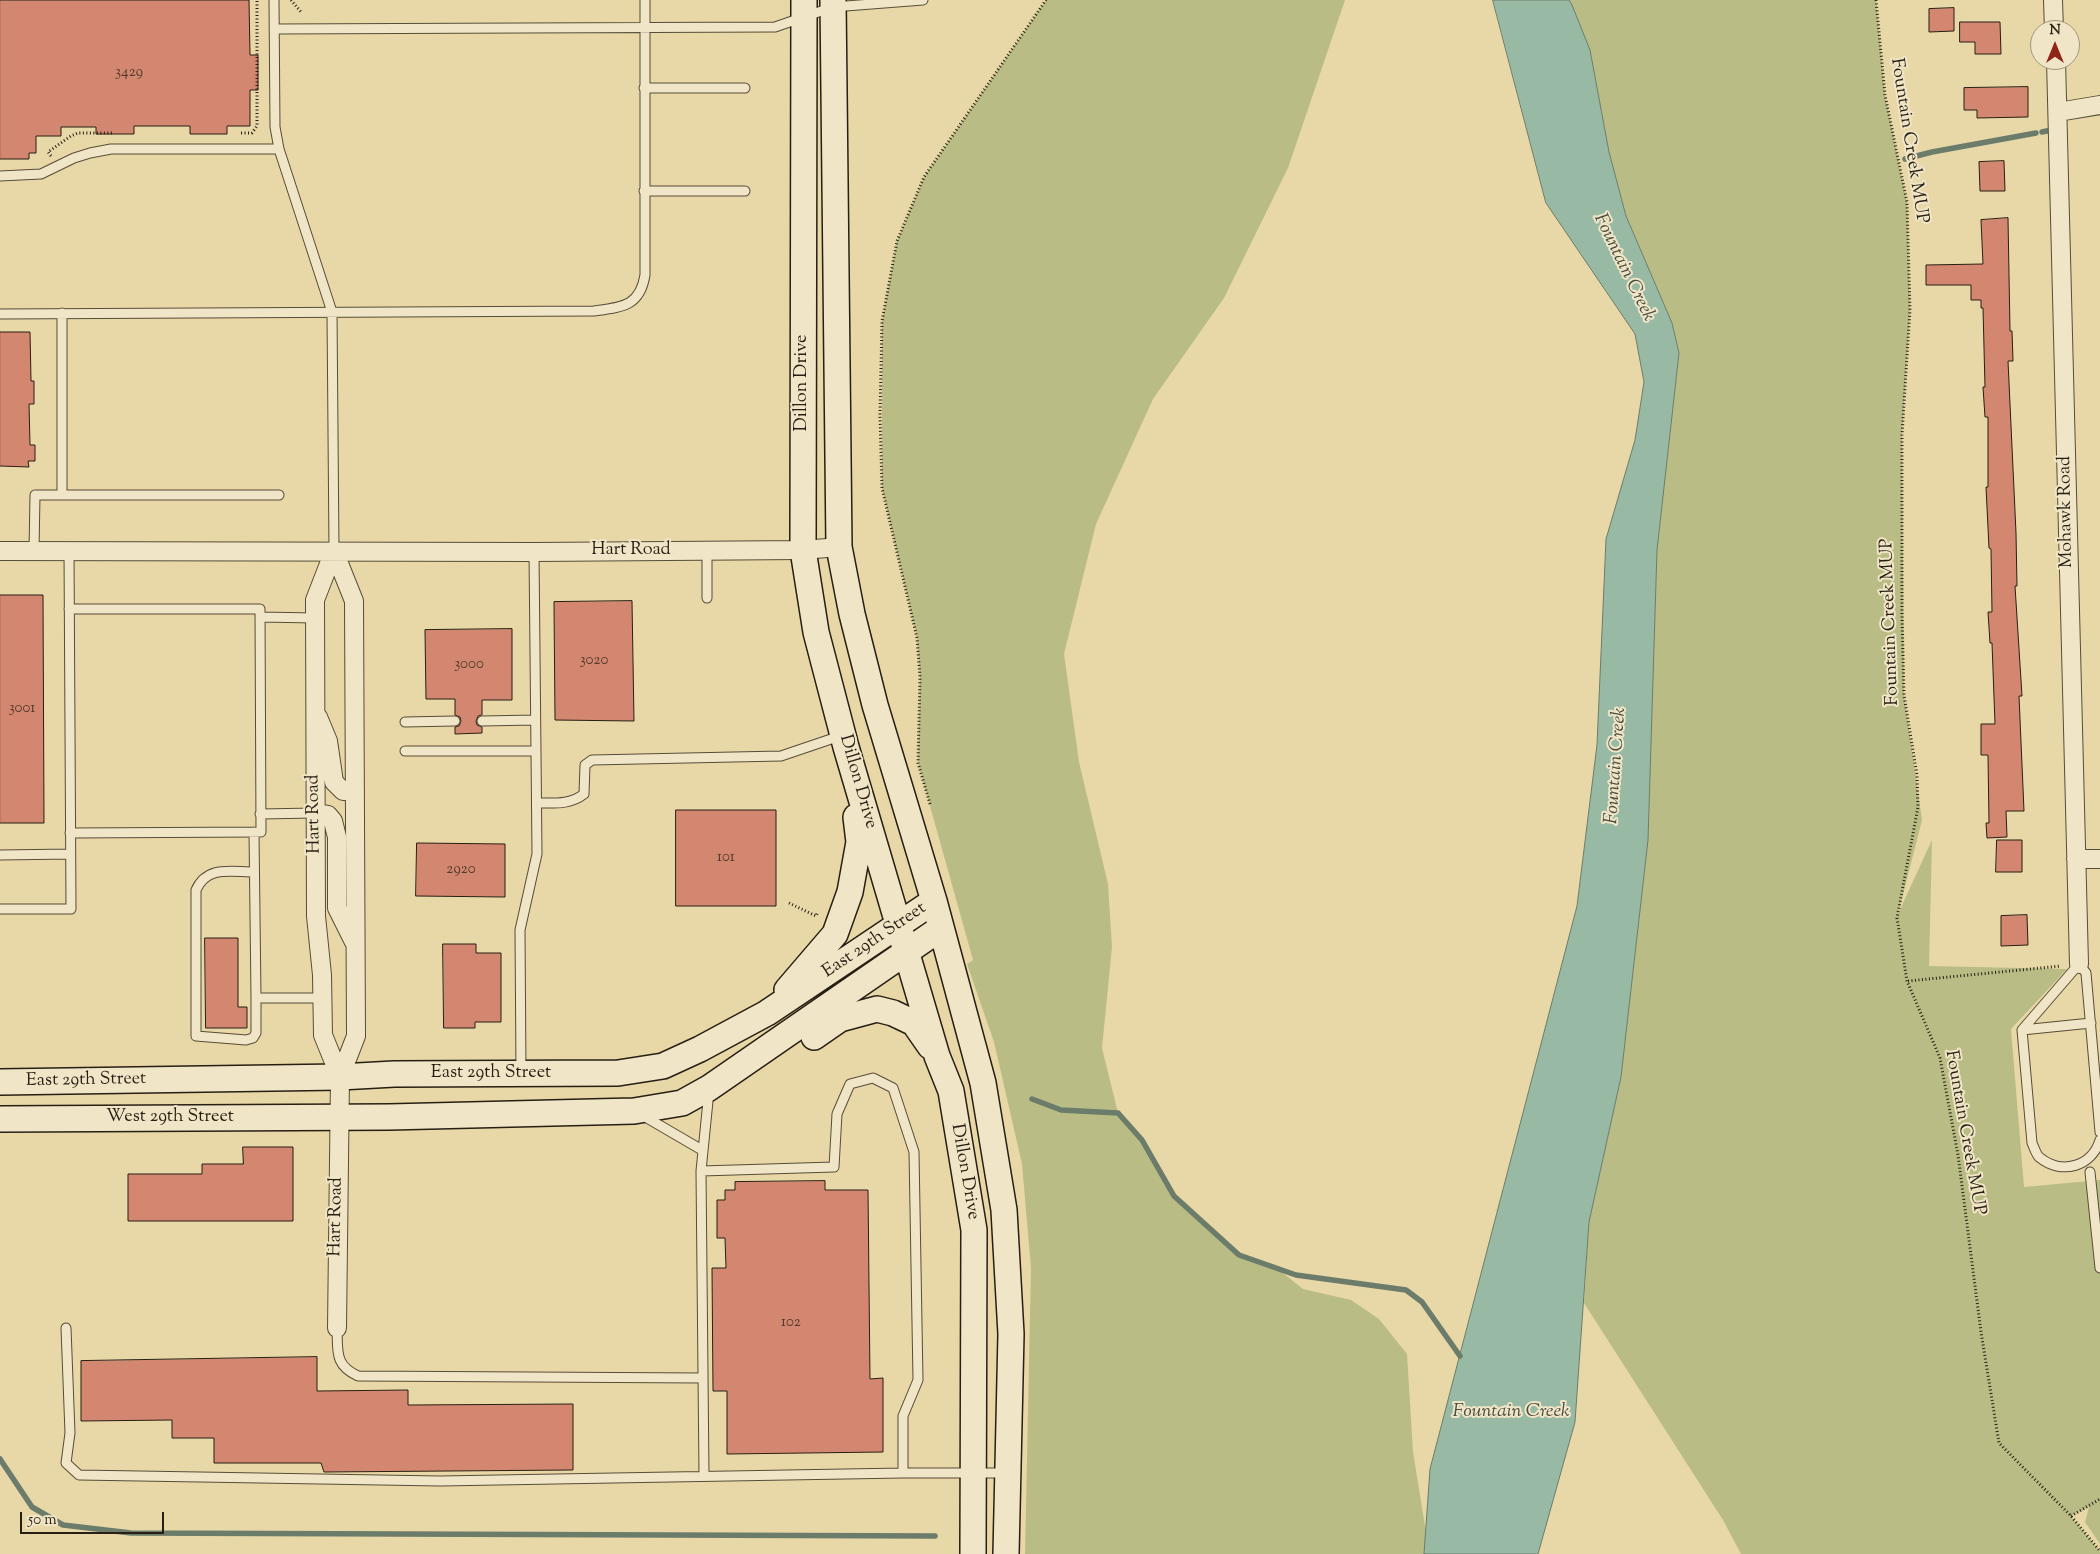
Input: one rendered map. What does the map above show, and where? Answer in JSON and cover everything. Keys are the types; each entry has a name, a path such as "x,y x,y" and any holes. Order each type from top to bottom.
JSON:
{"main road":[{"name":"Dillon Drive","path":"833,4 839,547 852,614 875,705 934,901 984,1083 1004,1210 1011,1334 1006,1554"},
{"name":"Dillon Drive","path":"804,8 803,550 816,632 845,741 937,1056 951,1091 974,1230 972,1554"},
{"path":"767,1013 835,934 850,892 859,842 845,741"},
{"name":"East 29th Street","path":"0,1082 340,1077 394,1074 618,1073 663,1066 700,1049 767,1013 934,901"},
{"name":"East 29th Street","path":"339,1117 634,1111 682,1103 709,1088 941,928"},
{"path":"709,1088 781,1059 840,1019 877,1010 894,1013 914,1023 937,1056"},
{"name":"West 29th Street","path":"0,1118 339,1117"}],"street":[{"path":"2053,0 2054,20"},
{"name":"Mohawk Road","path":"2056,70 2079,964"},
{"path":"2058,112 2100,105"},
{"name":"Hart Road","path":"0,551 534,552 803,550 839,547"},
{"name":"Hart Road","path":"334,551 315,600 316,916 322,975 323,1035 340,1077"},
{"name":"Hart Road","path":"334,551 354,601 356,947 356,1036 340,1077 337,1328"},
{"path":"314,707 328,741 334,782 344,791 355,791"},
{"path":"315,813 328,815 335,827 337,837 337,908 356,947"},
{"path":"2076,859 2100,859"}],"lane":[{"path":"274,0 274,127 279,149 332,312 334,551"},
{"path":"0,314 594,311 627,304 636,299 642,287 644,275 645,0"},
{"path":"274,29 775,27 804,8 833,4 923,0"},
{"path":"644,88 745,88"},
{"path":"0,176 31,176 41,174 90,152 111,149 279,149"},
{"path":"644,191 745,191"},
{"path":"62,314 62,495"},
{"path":"34,551 35,495 279,495"},
{"path":"707,550 707,598"},
{"path":"0,909 70,909 69,551"},
{"path":"521,1074 520,930 537,854 534,552"},
{"path":"69,609 260,609 260,832 70,833"},
{"path":"260,617 315,618"},
{"path":"482,721 535,720"},
{"path":"405,722 455,721"},
{"path":"537,803 568,803 580,798 584,794 585,764 592,760 781,756 845,741"},
{"path":"405,751 536,750"},
{"path":"260,814 315,813"},
{"path":"254,832 256,1033 252,1038 238,1040 196,1036 196,890 200,880 207,874 215,872 254,872"},
{"path":"0,855 70,854"},
{"path":"2100,1132 2086,972 2079,964 2022,1030 2032,1143 2038,1156 2058,1166 2069,1167 2089,1159 2097,1150 2100,1140"},
{"path":"256,998 323,998"},
{"path":"2022,1030 2091,1024"},
{"path":"702,1171 834,1167 837,1114 850,1084 873,1078 893,1088 914,1152 918,1380 903,1416 903,1473"},
{"path":"704,1476 702,1150 709,1088"},
{"path":"634,1111 702,1150"},
{"path":"2090,1172 2100,1268"},
{"path":"66,1328 70,1432 66,1463 78,1475 440,1481 1007,1473"},
{"path":"337,1328 338,1357 345,1370 358,1376 702,1378"}],"path":[{"path":"235,133 252,133 257,126 257,0"},
{"path":"292,0 301,12"},
{"path":"932,811 918,763 920,677 917,638 882,488 880,416 882,321 898,241 924,177 1046,0"},
{"name":"Fountain Creek MUP","path":"1876,0 1885,95 1907,202 1910,290 1902,435 1904,695 1917,775 1918,806 1897,918 1908,981 1940,1058 1958,1156 1981,1332 2000,1443 2071,1516 2100,1551"},
{"path":"58,166 48,152 71,136 78,133 116,133"},
{"path":"789,903 816,916 819,908"},
{"path":"1908,981 2079,964"},
{"path":"2071,1516 2100,1499"}],"green space":[{"path":"1046,0 1345,0 1288,168 1224,298 1153,399 1096,524 1064,654 1079,762 1108,884 1112,947 1102,1048 1118,1113 1142,1140 1174,1196 1239,1255 1278,1269 1303,1289 1351,1300 1379,1319 1407,1354 1413,1452 1426,1532 1424,1554 1025,1554 1031,1268 1022,1164 994,1042 967,964 973,960 918,763 920,677 917,638 882,488 882,321 897,241 924,177"},
{"path":"1569,0 1876,0 1885,95 1907,202 1910,310 1902,435 1904,695 1922,820 1898,914 1932,840 1929,966 2067,969 2011,1029 2024,1187 2100,1180 2100,1544 2085,1522 2089,1507 2071,1516 2100,1551 2100,1554 1741,1554 1723,1520 1584,1303 1589,1222 1621,1077 1648,840 1657,549 1679,353 1672,323 1626,216 1609,152 1590,50"}],"water":[{"name":"Fountain Creek","path":"1493,0 1569,0 1572,5 1590,50 1609,152 1626,216 1672,323 1679,353 1657,550 1648,840 1621,1077 1589,1222 1575,1422 1538,1554 1424,1554 1430,1469 1577,906 1597,745 1606,539 1635,440 1644,382 1635,334 1546,203"}],"building":[{"path":"0,0 249,0 250,55 258,55 258,90 250,90 250,126 227,126 227,134 190,134 190,126 134,126 134,134 96,134 96,127 61,127 61,136 36,136 36,153 29,153 29,159 0,159"},
{"path":"1954,8 1954,31 1929,32 1929,9"},
{"path":"1960,22 2000,22 2001,54 1975,54 1975,42 1960,42"},
{"path":"2028,87 2028,117 1977,118 1977,110 1964,110 1964,88"},
{"path":"2004,161 2005,191 1980,191 1979,162"},
{"path":"2008,218 2010,331 2012,331 2013,361 2008,361 2016,533 2017,586 2015,586 2022,696 2019,696 2024,811 2006,811 2007,837 1987,838 1986,823 1989,823 1988,755 1981,755 1981,724 1995,724 1992,643 1990,643 1988,612 1992,612 1991,549 1989,548 1986,487 1988,487 1988,417 1985,417 1983,387 1985,387 1983,308 1981,308 1981,300 1971,300 1971,285 1926,285 1926,265 1983,264 1981,220"},
{"path":"0,332 30,332 31,381 34,381 34,404 29,404 30,445 35,445 35,461 28,461 29,467 0,466"},
{"path":"0,595 43,595 44,823 0,823"},
{"path":"632,601 634,721 555,720 554,602"},
{"path":"512,629 512,700 482,700 482,715 478,716 476,721 477,725 482,727 482,733 455,734 455,727 459,726 461,721 460,717 455,715 455,699 426,699 425,630"},
{"path":"676,810 776,810 776,906 676,906"},
{"path":"1997,840 2022,840 2022,872 1996,872"},
{"path":"417,843 505,844 505,897 416,896"},
{"path":"2027,915 2028,945 2001,946 2001,916"},
{"path":"205,938 238,938 238,1007 247,1007 247,1028 206,1028"},
{"path":"443,944 476,944 476,953 501,953 501,1022 475,1022 475,1028 444,1028"},
{"path":"243,1147 293,1147 293,1221 128,1221 128,1174 202,1174 202,1164 243,1164"},
{"path":"825,1181 825,1190 868,1190 870,1379 883,1378 883,1452 727,1454 727,1391 713,1391 712,1268 726,1268 725,1238 717,1238 717,1200 725,1200 725,1190 735,1190 735,1182"},
{"path":"317,1357 317,1391 408,1390 408,1405 573,1404 573,1470 324,1472 321,1463 214,1463 214,1438 172,1438 172,1420 81,1421 81,1361"}],"waterway":[{"path":"2042,132 2056,129"},
{"path":"1905,159 1932,152 2036,133"},
{"path":"1032,1099 1061,1110 1118,1113 1142,1140 1174,1196 1239,1255 1296,1275 1406,1290 1422,1302 1460,1356"},
{"path":"0,1459 32,1507 63,1525 131,1533 935,1536"}]}
